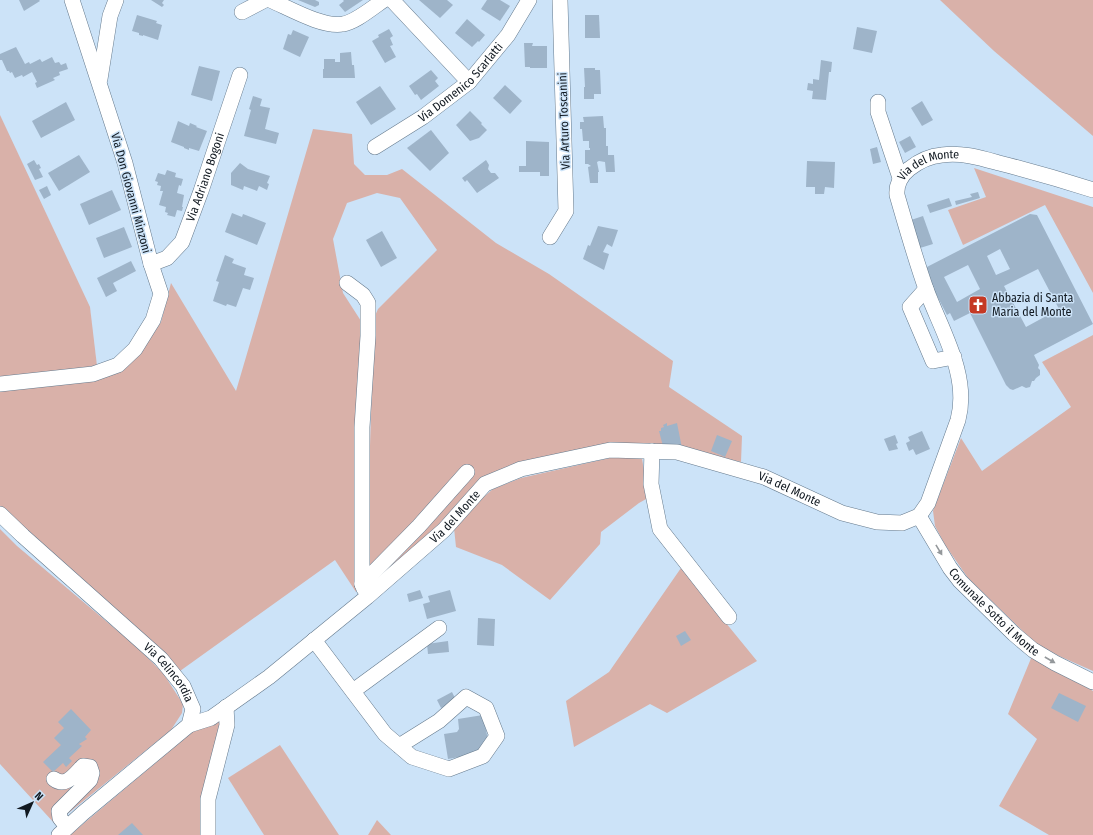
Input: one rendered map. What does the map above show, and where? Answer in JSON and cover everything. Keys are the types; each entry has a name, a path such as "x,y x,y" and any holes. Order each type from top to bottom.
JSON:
{"street":[{"name":"Via Don Giovanni Minzoni","path":"0,384 93,374 118,365 135,349 153,320 161,294 151,264 125,163 72,0"},
{"path":"99,84 110,16 116,0"},
{"path":"242,12 265,0"},
{"path":"270,0 332,25 345,24 384,0"},
{"path":"392,0 469,82"},
{"name":"Via Domenico Scarlatti","path":"375,147 423,117 469,82 508,35 529,0"},
{"name":"Via Arturo Toscanini","path":"550,237 566,211 560,0"},
{"name":"Via Adriano Bogoni","path":"151,264 167,258 182,242 201,191 240,75"},
{"path":"878,102 878,112 900,178"},
{"name":"Via del Monte","path":"189,725 210,718 268,677 314,640 365,591 444,530 485,484 521,469 610,450 677,452 764,477 842,513 877,522 902,523 919,516 928,504 958,420 961,407 958,376 954,357 926,289 897,195 896,189 900,178 916,163 928,158 943,154 963,155 1016,167 1093,190"},
{"path":"347,282 363,295 368,303 368,336 362,428 365,591"},
{"path":"926,289 910,308 934,361 954,357"},
{"path":"652,451 651,484 660,529 729,617"},
{"path":"496,467 503,473 521,469"},
{"path":"365,591 419,526 467,472"},
{"name":"Via Celincordia","path":"0,514 161,659 183,686 193,709 189,725"},
{"name":"Comunale Sotto il Monte","path":"919,516 950,568 960,581 1008,628 1033,650 1093,682"},
{"path":"352,691 439,628"},
{"path":"314,640 385,734 412,758 449,769 483,756 497,736 486,708 466,697 439,721 399,746"},
{"path":"208,835 208,799 227,726 226,707"},
{"path":"54,779 64,782 71,779 83,766 90,767 92,773 90,780 59,811 63,831 189,725"}],"shaded area":[{"path":"940,0 1093,0 1093,136 994,51"},
{"path":"0,115 90,307 97,366 0,378"},
{"path":"313,129 352,134 354,164 365,175 387,175 402,169 496,243 549,274 673,361 669,387 742,436 741,462 696,453 653,447 517,464 369,587 366,573 374,318 378,309 437,250 400,198 377,193 347,203 333,239 343,293 361,321 356,592 335,560 180,671 29,535 0,506 0,389 102,376 143,348 161,322 171,283 236,391"},
{"path":"974,168 1093,207 1093,293 1045,205 963,245 948,210 986,197"},
{"path":"1093,335 1093,671 1059,656 1035,643 968,578 945,545 935,526 933,511 961,438 982,471 1071,407 1042,362"},
{"path":"614,457 642,458 648,498 639,503 601,532 600,544 550,600 502,565 456,547 454,528 467,511 493,489 521,478"},
{"path":"0,529 17,546 138,648 163,673 183,704 182,713 171,730 55,824 0,764"},
{"path":"681,568 757,661 667,713 650,704 574,747 566,701 609,672"},
{"path":"1032,656 1093,691 1093,835 1049,835 999,806 1037,739 1008,714"},
{"path":"218,718 222,727 205,835 70,835 192,732"},
{"path":"280,745 339,835 264,835 228,778"},
{"path":"377,820 391,835 368,835"}],"building":[{"path":"19,0 39,0 40,1 24,11"},
{"path":"151,0 164,0 162,3 164,5 162,7"},
{"path":"298,0 315,0 319,2 319,5 315,7"},
{"path":"343,0 363,0 345,12 339,5 344,1"},
{"path":"419,0 447,0 453,5 440,18"},
{"path":"487,0 500,0 510,6 500,21 481,9"},
{"path":"137,15 157,21 156,23 162,25 158,40 139,35 139,33 132,31"},
{"path":"585,15 599,15 600,38 585,38"},
{"path":"467,19 485,35 472,47 455,33"},
{"path":"857,27 877,31 872,53 853,49"},
{"path":"389,29 393,36 390,38 393,45 390,46 396,57 385,63 372,41 379,37 378,35"},
{"path":"293,30 309,37 300,57 283,49 288,34 291,35"},
{"path":"524,43 533,43 532,46 547,46 547,68 525,67"},
{"path":"16,47 25,64 29,62 30,64 40,59 42,62 52,57 55,63 59,62 61,65 66,63 68,69 59,72 60,75 53,78 55,80 37,88 35,83 37,82 32,72 23,77 22,75 15,78 12,72 10,73 7,71 2,60 0,60 0,54"},
{"path":"351,52 355,78 323,78 324,59 335,59 335,62 340,62 340,53"},
{"path":"821,60 832,62 831,72 829,72 826,100 812,99 813,91 807,90 808,83 813,84 813,79 819,80"},
{"path":"199,66 220,71 212,101 191,95"},
{"path":"584,68 595,68 595,70 600,70 601,94 594,94 594,99 584,99"},
{"path":"431,70 438,78 435,81 439,86 421,100 417,94 415,95 409,86"},
{"path":"505,85 522,101 510,114 493,98"},
{"path":"380,86 396,109 371,125 356,102"},
{"path":"253,96 262,99 260,106 270,108 265,129 279,133 276,144 244,136"},
{"path":"922,101 933,120 922,126 911,108"},
{"path":"66,102 75,120 41,138 32,121"},
{"path":"470,111 487,130 479,138 470,141 456,125"},
{"path":"603,116 604,128 606,128 606,146 608,146 608,155 614,155 615,172 606,172 605,162 599,161 597,162 599,172 598,183 590,183 588,167 591,166 585,164 585,150 590,150 589,141 583,141 580,122 584,122 583,117"},
{"path":"178,121 189,126 190,123 207,131 199,151 189,148 189,150 171,142"},
{"path":"431,130 449,153 430,171 407,148"},
{"path":"910,136 916,147 905,153 899,142"},
{"path":"526,141 549,142 549,176 540,176 540,172 519,172 519,166 526,166"},
{"path":"877,147 881,162 873,164 870,149"},
{"path":"79,155 90,172 59,191 48,173"},
{"path":"34,160 37,165 39,164 41,168 39,169 43,177 35,180 27,164"},
{"path":"486,160 489,165 488,169 491,173 495,173 499,178 477,193 467,180 465,182 462,178"},
{"path":"807,161 835,162 834,188 825,187 824,194 815,194 815,187 806,187"},
{"path":"240,163 248,169 270,176 267,183 269,184 267,190 259,186 257,191 244,186 243,190 231,185 231,173"},
{"path":"167,170 176,173 175,177 183,179 181,186 179,185 177,193 184,195 183,207 182,211 177,210 175,217 167,215 168,213 165,212 166,207 159,205 163,191 160,191 161,186 157,185 158,182 155,181 158,173 165,175"},
{"path":"47,186 51,195 44,199 39,190"},
{"path":"112,190 121,210 89,225 80,204"},
{"path":"978,192 980,198 956,205 955,201 972,197 970,194"},
{"path":"949,198 952,206 930,213 927,205"},
{"path":"232,213 242,217 243,214 266,223 257,245 225,232"},
{"name":"Abbazia di Santa Maria del Monte","path":"1030,214 1037,215 1093,324 1034,355 1039,365 1038,368 1040,370 1040,375 1032,381 1030,387 1026,388 1022,386 1013,390 1006,385 970,313 954,321 950,313 947,315 923,269","holes":["1000,249 1010,269 996,275 987,256","968,265 980,289 957,302 944,277","1038,269 1059,309 1026,327 1004,286"]},
{"path":"923,216 933,244 920,248 911,220"},
{"path":"598,226 618,230 612,247 607,244 603,252 609,254 604,270 583,259 588,245 590,246"},
{"path":"124,227 132,247 104,258 96,238"},
{"path":"382,231 397,258 381,267 366,240"},
{"path":"225,255 234,259 232,263 246,268 244,275 254,278 250,290 243,288 236,307 227,304 226,306 213,301 219,282 216,281"},
{"path":"131,261 136,271 113,283 117,291 106,297 97,278"},
{"path":"667,423 667,426 677,423 682,448 664,450 659,431 661,431 661,428 664,427 663,425"},
{"path":"922,431 930,449 916,455 913,449 909,451 906,443 910,441 908,437"},
{"path":"717,435 732,441 725,457 711,451"},
{"path":"895,435 898,443 896,444 898,449 889,451 884,439"},
{"path":"420,590 423,598 409,602 407,594"},
{"path":"450,590 456,611 427,619 423,604 430,602 428,596"},
{"path":"478,618 495,619 494,646 477,645"},
{"path":"685,631 691,640 681,646 676,636"},
{"path":"448,641 449,652 428,654 427,644"},
{"path":"452,692 456,700 441,708 437,700"},
{"path":"1059,693 1086,706 1078,722 1051,708"},
{"path":"71,709 91,730 85,737 87,739 79,744 82,746 69,758 72,761 66,767 63,763 53,772 43,762 61,745 54,738 64,728 58,722"},
{"path":"483,715 488,740 476,754 448,759 444,734 457,732 459,729 458,719"},
{"path":"132,823 143,835 118,835"}],"place":[{"name":"Abbazia di Santa Maria del Monte","path":"978,305"}]}
